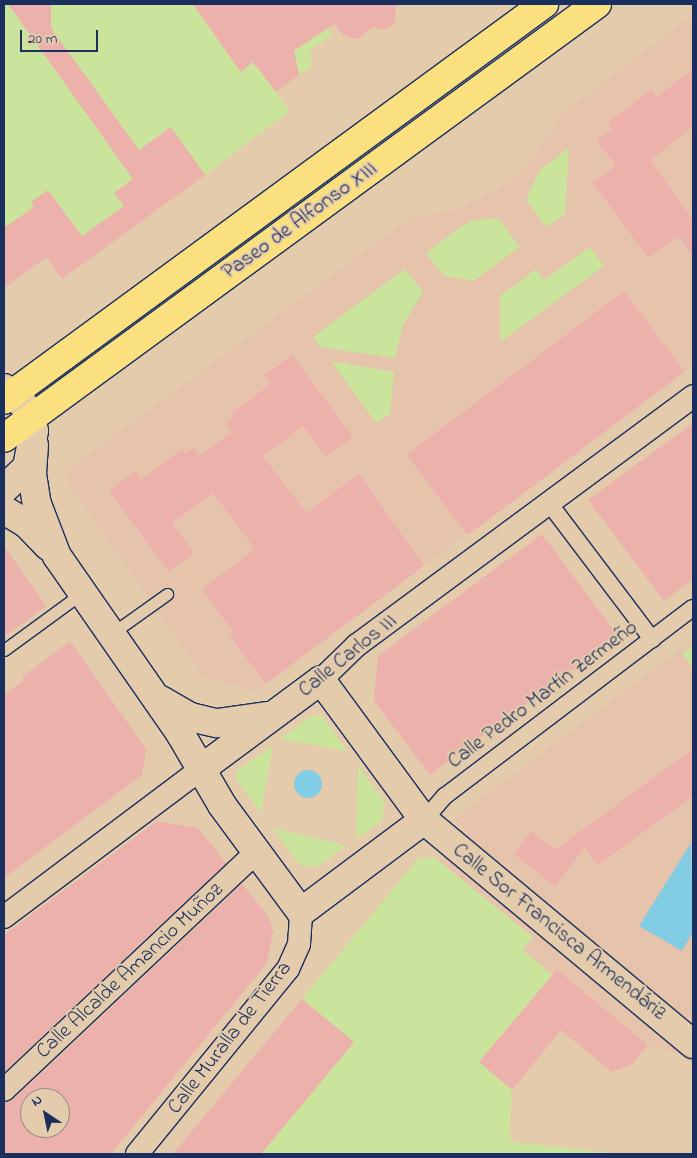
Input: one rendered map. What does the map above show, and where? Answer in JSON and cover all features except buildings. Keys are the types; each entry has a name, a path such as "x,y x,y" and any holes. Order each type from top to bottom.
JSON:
{"main road":[{"name":"Paseo de Alfonso XIII","path":"7,394 544,4"},
{"name":"Paseo de Alfonso XIII","path":"4,438 597,4"}],"street":[{"path":"7,394 31,417 34,445 32,474 37,504 57,556"},
{"name":"Calle Carlos III","path":"4,917 321,680 356,645 693,396"},
{"path":"4,489 26,467 34,445"},
{"path":"549,503 652,639"},
{"path":"4,510 37,533 57,556 146,685 201,769 222,805 301,912 424,820"},
{"name":"Calle Pedro Martín Zermeño","path":"424,820 444,796 693,608"},
{"name":"Calle Sor Francisca Armendáriz","path":"321,680 424,820 690,1034"},
{"path":"146,685 176,711 204,721 242,722 282,709"},
{"name":"Calle Alcalde Amancio Muñoz","path":"4,1090 257,852"},
{"name":"Calle Muralla de Tierra","path":"137,1154 288,969 299,944 301,912"}],"lane":[{"path":"4,650 82,593"},
{"path":"111,634 167,594"}],"shaded area":[{"path":"693,15 693,365 255,691 204,677 68,483 70,468 412,217 456,210 499,190 526,169 564,112"},
{"path":"693,640 693,1065 681,1054 648,1045 556,970 487,1052 418,859 434,857 445,860 469,831 455,820 459,816"}],"green space":[{"path":"4,4 192,4 240,71 253,62 290,111 205,175 170,127 121,163 133,179 114,193 124,206 77,240 55,210 60,206 48,190 31,202 34,207 4,228"},
{"path":"327,28 332,35 310,50 312,66 299,75 294,51"},
{"path":"569,148 565,214 546,227 526,199 540,170"},
{"path":"498,218 520,247 473,281 444,276 426,253 469,221"},
{"path":"590,247 604,266 500,342 500,296 536,269 544,280"},
{"path":"405,269 423,292 403,325 395,358 320,347 313,337"},
{"path":"331,361 394,372 390,414 376,423"},
{"path":"693,645 693,668 682,653"},
{"path":"312,715 322,716 347,751 280,739"},
{"path":"273,745 261,813 236,779 236,772"},
{"path":"358,766 384,801 382,821 356,839"},
{"path":"273,828 347,846 318,866 299,865"},
{"path":"434,857 533,937 523,950 552,975 479,1062 512,1090 509,1133 512,1142 619,1154 261,1154 354,1042 302,999 418,859"}],"water":[{"path":"308,770 318,774 322,784 318,794 308,798 298,794 294,784 298,774"},
{"path":"691,843 693,932 682,951 639,926"}]}
